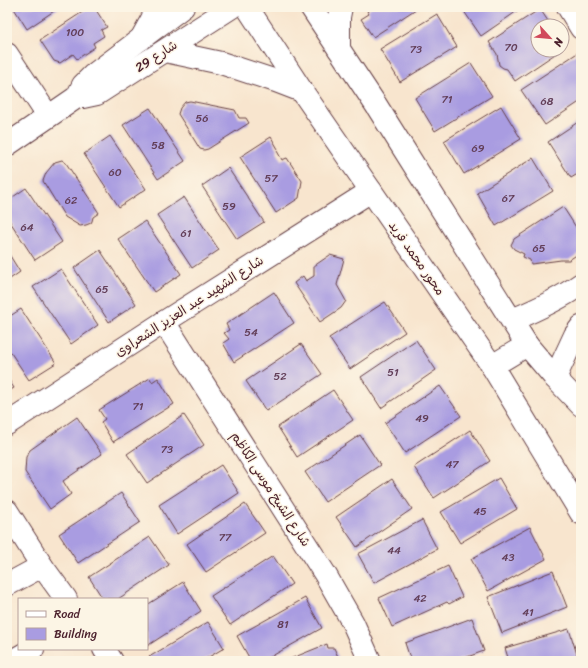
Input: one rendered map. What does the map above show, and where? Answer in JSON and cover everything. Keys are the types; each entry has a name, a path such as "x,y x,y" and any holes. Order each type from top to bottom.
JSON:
{"street":[{"path":"141,39 157,7"},
{"name":"شارع 29","path":"7,145 77,97 83,85 88,80 183,7"},
{"name":"شارع 29","path":"77,97 97,94 232,7"},
{"name":"محور محمد فريد","path":"247,7 302,91 492,366 581,513"},
{"path":"311,7 376,105 527,345 555,378 581,405"},
{"path":"339,49 339,17 341,7"},
{"path":"568,7 581,28"},
{"path":"165,51 221,63 302,91"},
{"path":"7,54 48,116"},
{"name":"شارع الشهيد عبد العزيز الشعراوى","path":"7,424 371,190"},
{"path":"512,320 567,294 581,284"},
{"name":"شارع الشيخ موسى الكاظم","path":"164,322 325,574 353,623 370,661"},
{"path":"555,378 575,335 581,327"},
{"path":"492,366 527,345"},
{"path":"7,511 42,566 65,598"},
{"path":"7,585 42,566"},
{"path":"12,661 31,650"},
{"path":"105,650 112,661"}],"building":[{"path":"13,7 60,7 27,29"},
{"path":"90,7 94,7 107,27 101,30 104,36 93,43 95,47 77,59 73,54 60,63 54,61 40,40"},
{"path":"373,7 419,7 373,37 361,19 369,14 367,11"},
{"path":"461,7 523,7 481,36"},
{"path":"540,9 546,18 530,18 530,58 549,58 515,81 507,69 499,65 497,54 489,42"},
{"path":"437,14 457,47 400,82 380,49"},
{"path":"579,52 581,54 581,101 545,125 521,90"},
{"path":"471,63 492,96 435,131 415,98"},
{"path":"190,101 235,110 239,118 246,118 249,123 208,149 200,149 178,114 180,108 185,102"},
{"path":"501,106 521,139 464,174 444,141"},
{"path":"150,108 185,161 158,179 123,125"},
{"path":"581,120 581,172 571,178 548,142"},
{"path":"110,136 146,189 119,207 84,154"},
{"path":"271,137 282,160 287,158 302,181 299,198 276,213 240,157"},
{"path":"533,158 553,191 496,226 477,193"},
{"path":"62,160 66,163 99,213 93,217 91,223 80,226 65,217 43,181 46,173 55,162"},
{"path":"228,168 264,222 237,239 202,186"},
{"path":"26,188 62,242 35,260 7,217 7,201"},
{"path":"184,197 219,250 192,268 157,215"},
{"path":"563,207 581,235 581,252 569,260 531,264 530,260 523,257 524,254 514,249 511,245 514,239"},
{"path":"145,221 181,274 154,292 118,239"},
{"path":"100,250 136,304 109,322 74,268"},
{"path":"7,251 20,272 7,281"},
{"path":"330,255 344,259 337,285 346,301 341,308 320,322 294,283 303,276 306,281 314,276 314,266"},
{"path":"61,269 98,325 71,344 33,287"},
{"path":"274,292 294,323 234,362 223,343 229,339 224,333 229,330 226,324"},
{"path":"385,302 405,332 350,369 329,338"},
{"path":"21,309 56,363 29,380 7,347 7,318"},
{"path":"416,340 436,370 381,408 361,377"},
{"path":"301,344 322,374 266,411 246,381"},
{"path":"7,377 14,388 7,392"},
{"path":"150,378 152,382 158,378 174,404 113,442 101,422 105,419 99,410"},
{"path":"440,386 461,416 405,453 385,423"},
{"path":"333,390 353,420 297,457 278,427"},
{"path":"184,415 204,445 147,483 127,454"},
{"path":"77,417 102,454 63,481 71,494 50,509 25,472 26,457 30,450"},
{"path":"470,430 490,461 434,498 414,467"},
{"path":"360,435 380,465 325,502 305,472"},
{"path":"221,465 239,493 177,534 159,505"},
{"path":"499,478 517,509 460,543 441,512"},
{"path":"392,479 412,509 357,547 336,517"},
{"path":"121,493 140,522 78,563 59,534"},
{"path":"245,504 265,533 206,572 187,544"},
{"path":"422,520 437,549 374,583 358,554"},
{"path":"530,527 546,559 488,591 471,559"},
{"path":"150,537 169,565 120,598 102,598 89,577"},
{"path":"273,556 292,584 230,625 211,596"},
{"path":"448,566 462,597 449,604 447,602 392,627 379,598"},
{"path":"553,571 567,607 502,633 488,597"},
{"path":"183,582 201,611 148,645 148,604"},
{"path":"305,598 322,628 263,661 251,661 237,636"},
{"path":"472,618 484,651 456,661 411,661 405,643"},
{"path":"208,622 224,648 202,661 152,661 149,657"},
{"path":"569,629 579,661 509,661 505,648"},
{"path":"327,644 328,648 334,648 340,661 285,661"}]}
